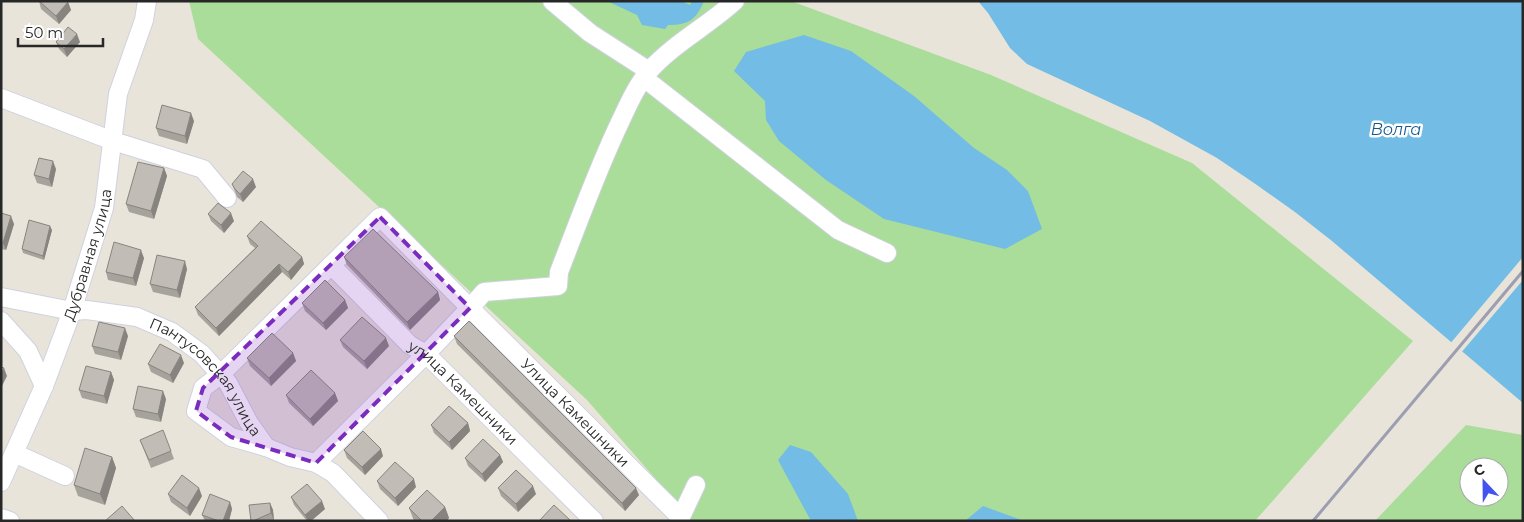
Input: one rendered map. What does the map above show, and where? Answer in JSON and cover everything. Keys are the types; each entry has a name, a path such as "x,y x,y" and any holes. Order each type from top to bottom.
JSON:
{"street":[{"name":"Дубравная улица","path":"1,482 44,386 72,311 104,208 118,94 144,20 146,1"},
{"path":"552,1 590,33 646,74 838,230 887,253"},
{"path":"316,462 426,354 484,292 558,286 559,272 602,159 634,92 646,74 676,46 708,24 735,1"},
{"path":"1,98 113,141 203,169 227,198"},
{"name":"Улица Камешники","path":"331,265 380,217 680,520"},
{"path":"266,446 231,437 196,412 203,388 220,375 331,265"},
{"name":"улица Камешники","path":"331,265 410,345 426,354 594,521"},
{"name":"Пантусовская улица","path":"1,297 72,311 87,310 137,317 172,332 202,354 228,383 249,423 266,446 290,457 316,462 333,473 379,521"},
{"path":"1,321 28,351 44,386"},
{"path":"14,453 65,476"},
{"path":"680,520 696,485"},
{"path":"1,518 10,521"}],"highlighted area":[{"path":"380,217 470,308 316,463 231,437 196,411 203,388"}],"green space":[{"path":"189,1 791,1 991,75 1192,163 1413,341 1255,521 692,521 587,400 198,39"},
{"path":"1466,425 1523,435 1523,521 1375,521"}],"water":[{"path":"607,1 681,1 690,5 692,1 704,1 698,13 690,20 681,24 668,25 665,29 642,25 637,15"},
{"name":"Волга","path":"978,1 1523,1 1523,403 1332,241 1254,183 1217,158 1150,121 1027,64 1010,48 988,13"},
{"path":"804,35 851,51 914,96 974,148 1007,170 1028,191 1042,229 1005,249 884,219 826,180 779,141 766,120 765,101 734,71 746,52"},
{"path":"790,445 811,452 848,494 858,521 811,521 778,460"},
{"path":"983,506 1024,521 965,521"}],"pier":[{"path":"1523,257 1523,280 1460,354 1449,345"}],"building":[{"path":"39,1 67,1 68,2 56,16"},
{"path":"68,27 77,34 64,49 56,42"},
{"path":"162,105 191,113 185,136 156,128"},
{"path":"39,158 53,161 49,179 34,175"},
{"path":"138,162 164,168 151,211 126,204"},
{"path":"243,171 253,179 240,194 232,184"},
{"path":"218,203 231,213 221,225 208,214"},
{"path":"1,213 11,216 3,243 1,242"},
{"path":"29,220 50,226 43,256 22,249"},
{"path":"261,221 302,257 288,272 279,264 216,328 195,307 258,246 247,236"},
{"path":"373,229 438,292 407,322 344,257"},
{"path":"114,242 141,250 133,278 106,272"},
{"path":"157,255 185,261 177,290 150,284"},
{"path":"325,280 345,300 323,323 302,303"},
{"path":"362,317 386,338 364,361 340,340"},
{"path":"469,321 636,488 622,503 454,336"},
{"path":"99,322 125,328 118,352 92,346"},
{"path":"272,333 293,353 269,378 247,358"},
{"path":"160,344 181,355 170,375 148,364"},
{"path":"86,366 111,372 104,396 79,390"},
{"path":"311,370 335,393 310,419 286,395"},
{"path":"138,386 163,391 158,414 133,409"},
{"path":"449,406 468,423 449,442 431,425"},
{"path":"163,430 171,451 149,460 140,440"},
{"path":"363,431 381,449 362,467 344,450"},
{"path":"483,439 500,455 482,474 465,458"},
{"path":"85,448 112,457 100,494 74,485"},
{"path":"395,462 414,479 395,498 377,481"},
{"path":"516,470 533,486 516,504 498,488"},
{"path":"182,475 199,488 187,508 168,494"},
{"path":"307,484 322,501 305,515 291,497"},
{"path":"427,490 445,507 431,521 422,521 409,508"},
{"path":"210,494 230,502 223,521 202,515"},
{"path":"270,503 271,513 251,521 249,505"},
{"path":"554,505 571,521 539,521"},
{"path":"122,506 135,521 105,521"}],"railway":[{"path":"1313,521 1523,271"}]}
